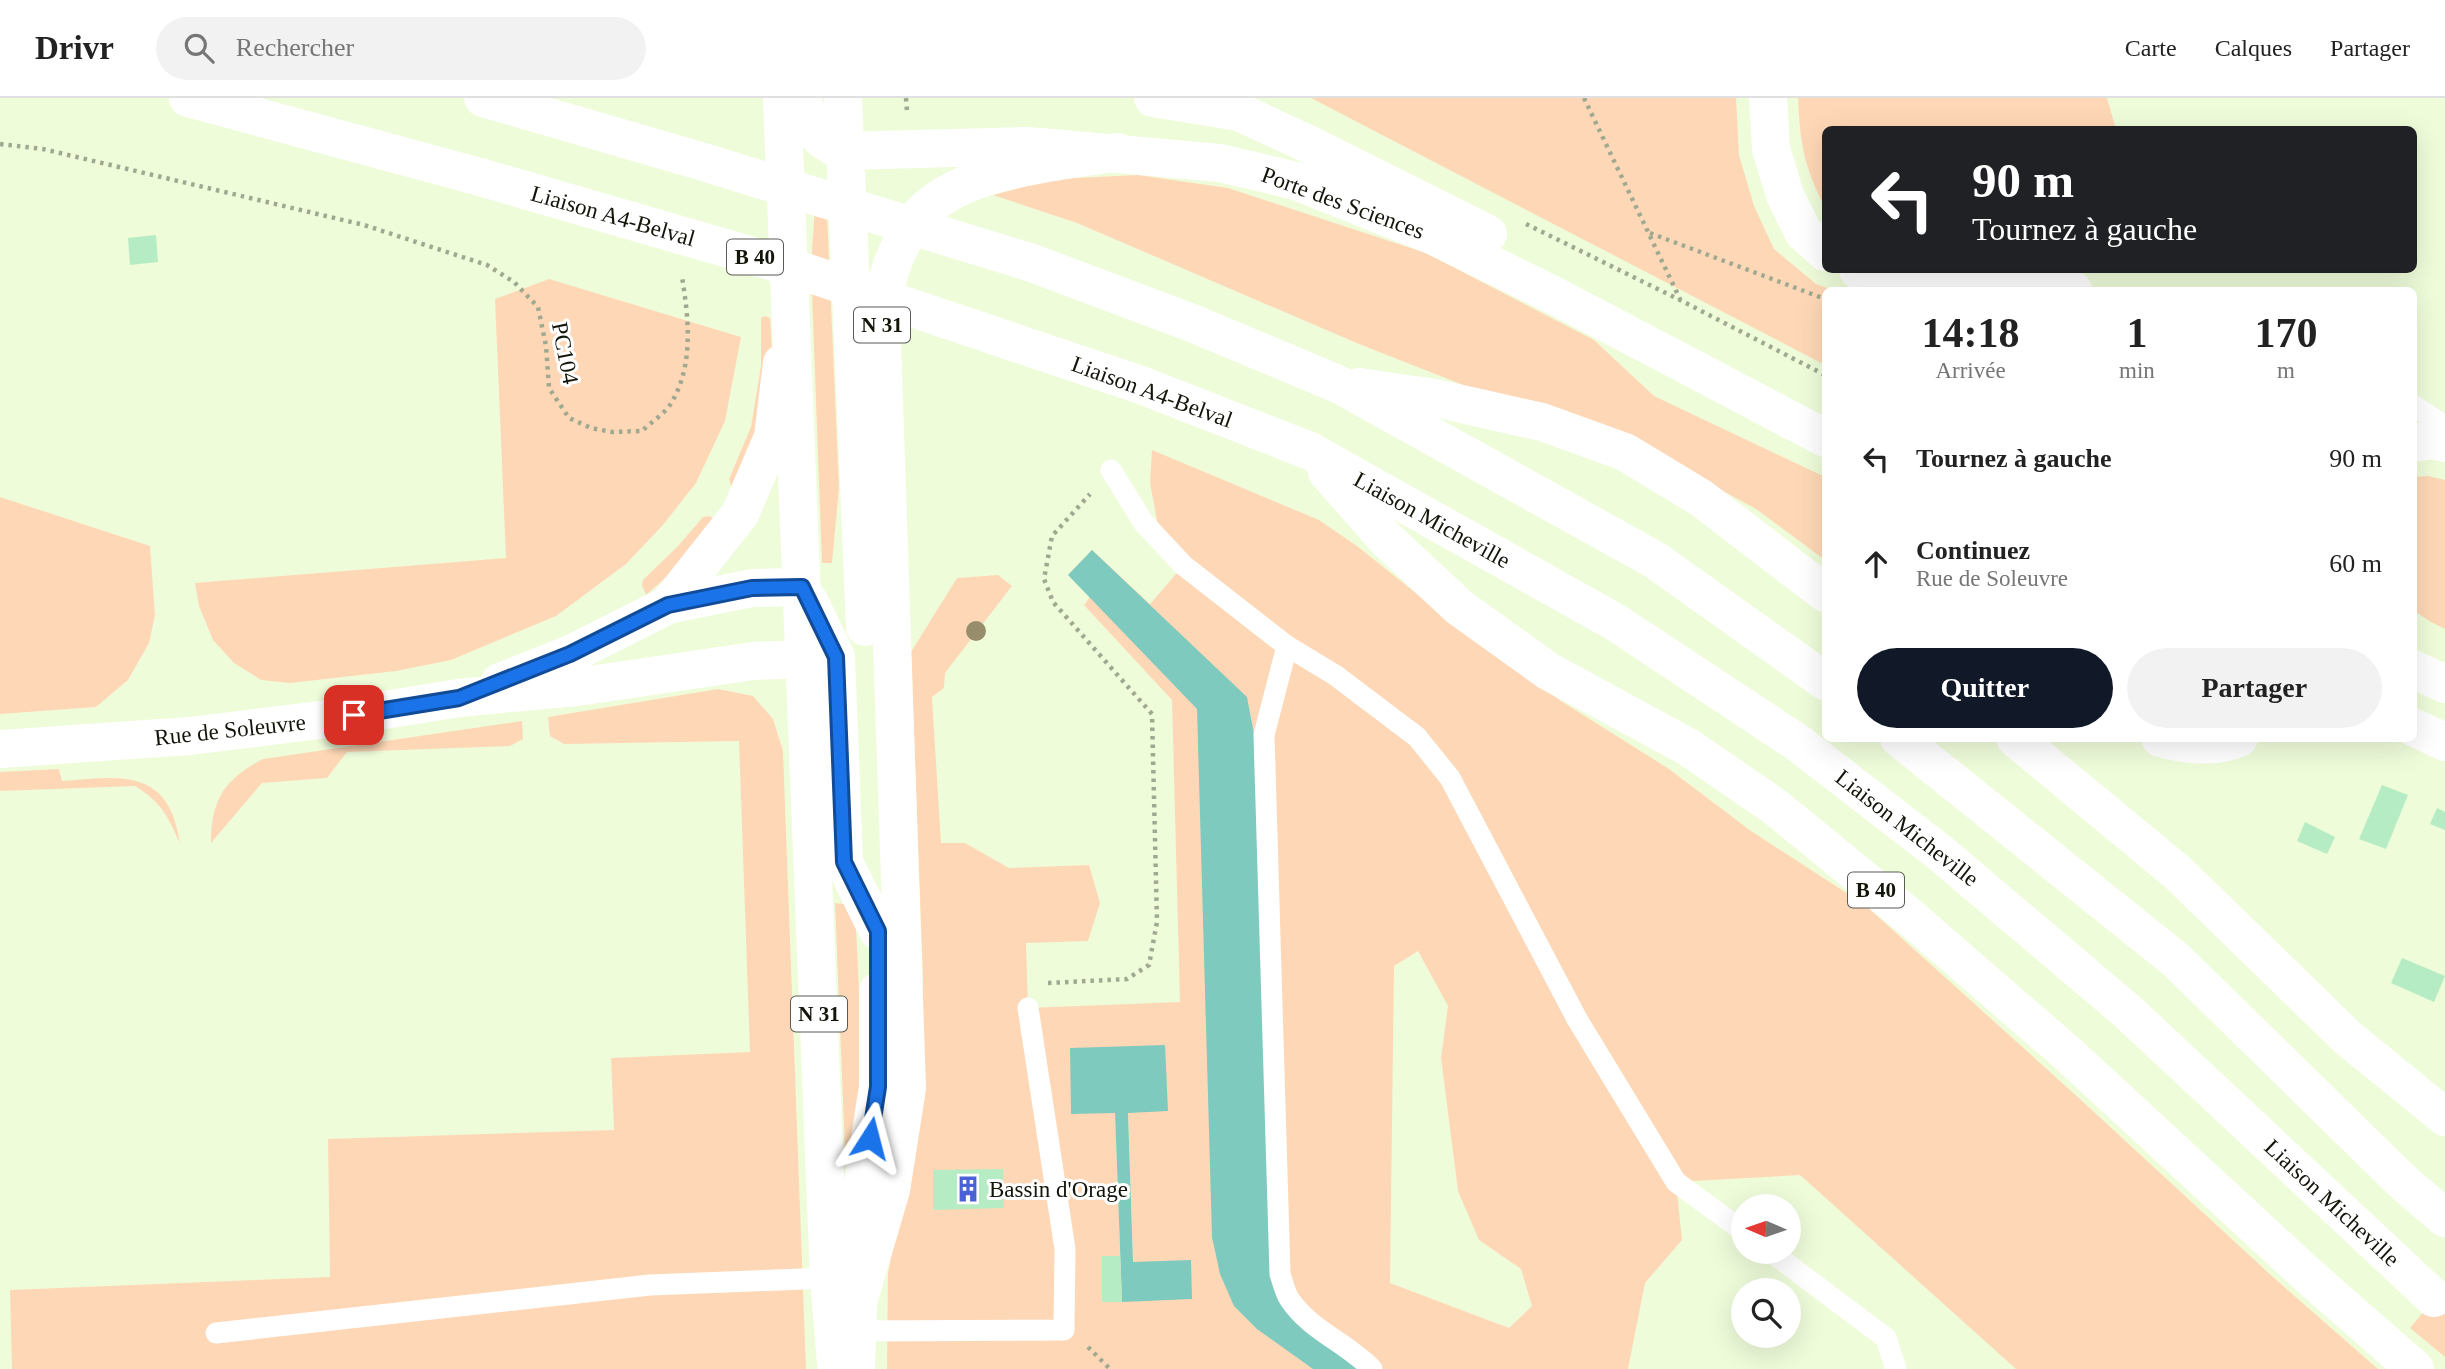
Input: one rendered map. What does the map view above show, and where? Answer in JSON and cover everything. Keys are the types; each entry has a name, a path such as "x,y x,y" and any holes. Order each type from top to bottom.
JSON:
{"main road":[{"name":"Liaison A4-Belval","path":"188,98 480,177 787,266 1140,385 1310,452"},
{"path":"483,98 697,160 1032,263 1192,323 1340,384 1655,560 1822,679"},
{"name":"N 31","path":"782,98 802,587 850,657 907,1088 891,1190 849,1303"},
{"path":"802,98 810,125 818,135 826,144 845,151"},
{"name":"N 31","path":"843,98 850,657 849,1303 856,1369"},
{"name":"Porte des Sciences","path":"1153,98 1222,104 1418,198 1822,406"},
{"path":"1768,98 1771,149 1785,195 1803,232 1822,249"},
{"name":"Porte des Sciences","path":"845,151 1029,146 1220,163 1296,181 1434,236 1559,298 1822,436"},
{"name":"N 31","path":"836,1369 849,1303 862,1189 878,1087 878,931 844,862 850,657 881,312 892,265 905,237 925,210 959,187 1017,169 1118,152"},
{"path":"1871,273 1909,282 2046,287"},
{"path":"668,605 740,514 773,438 790,295"},
{"path":"1340,384 1436,398 1542,422 1625,452 1701,498 1822,591"},
{"path":"2417,442 2431,440 2445,443"},
{"name":"Liaison Micheville","path":"1310,452 1615,622 1798,743 1939,852 2127,1011 2434,1298"},
{"name":"B 40","path":"1310,452 1385,538 1459,607 1548,670 1699,754 1774,806 1910,918 2068,1054 2311,1278 2415,1369"},
{"path":"459,698 570,654 668,605 752,588 802,587"},
{"path":"459,698 577,687 753,661 850,657"},
{"path":"2417,671 2445,684"},
{"name":"Rue de Soleuvre","path":"0,749 190,736 328,719 459,698"},
{"path":"2417,729 2445,742"},
{"path":"1904,742 2176,960 2401,1180 2445,1218"},
{"path":"2020,742 2177,872 2348,1038 2445,1117"},
{"path":"2181,742 2197,745 2231,742"}],"lane":[{"path":"2417,408 2445,426"},
{"path":"1111,470 1143,522 1183,565 1287,646 1335,675 1417,737 1450,778 1577,1019 1676,1182 1731,1222"},
{"path":"1287,646 1264,735 1280,1274 1289,1298 1305,1318 1358,1354 1372,1369"},
{"path":"216,1333 650,1285 849,1303 1064,1330 1065,1249 1028,1008"},
{"path":"1787,1264 1886,1338 1896,1369"}],"path":[{"path":"1584,98 1681,300"},
{"name":"PC104","path":"0,144 43,149 364,225 487,264 514,282 538,307 546,346 549,388 569,418 591,428 612,432 642,431 669,407 685,371 688,311 680,267"},
{"path":"1522,222 1822,373"},
{"path":"1650,233 1822,298"},
{"path":"1028,1008 1031,992 1046,983 1126,979 1149,965 1157,922 1152,714 1053,602 1044,579 1052,536 1111,470"},
{"path":"1089,1348 1110,1369"}],"shaded area":[{"path":"1311,98 1736,98 1739,155 1754,206 1774,249 1816,284 1824,287 1822,363"},
{"path":"1798,98 2107,98 2115,126 1822,126 1822,202 1804,154"},
{"path":"1138,175 1228,188 1426,253 1594,340 1654,396 1822,476 1822,558 1756,509 1640,446 1486,394 1359,344 1077,223 993,195 1054,179"},
{"path":"816,190 826,190 839,488 832,563 822,563 811,266"},
{"path":"549,279 741,337 725,421 696,483 663,525 626,564 556,616 451,660 396,671 290,683 261,680 234,663 213,640 199,606 195,583 506,558 495,299"},
{"path":"761,318 770,318 773,365 763,432 738,489 731,486 729,479 751,427 761,366"},
{"path":"1152,450 1319,520 1357,546 1467,634 1561,701 1669,769 1751,831 1865,905 2273,1277 2378,1369 2016,1369 1800,1175 1676,1182 1682,1240 1645,1283 1628,1369 887,1369 888,1274 921,1088 923,978 911,652 957,578 998,575 1012,586 945,673 944,688 932,697 941,843 965,843 1009,868 1089,865 1100,903 1088,941 1026,943 1028,1008 1180,1002 1172,700 1084,605 1090,597 1068,575 1092,550 1150,604 1183,566 1159,531 1150,483","holes":["1418,951 1448,1006 1441,1058 1458,1191 1479,1240 1521,1269 1532,1306 1509,1328 1390,1283 1394,966","1115,1112 1128,1112 1133,1262 1122,1301"]},
{"path":"2417,477 2445,480 2445,629 2417,613"},
{"path":"0,497 150,546 155,615 149,643 128,680 96,707 0,714"},
{"path":"710,516 717,522 690,556 646,595 643,580 703,517"},
{"path":"718,689 753,696 773,719 783,751 806,1369 12,1369 10,1290 330,1277 328,1139 614,1130 611,1058 750,1052 739,741 564,744 550,736 548,717"},
{"path":"522,721 523,739 510,746 347,752 327,778 262,783 211,843 214,814 223,792 239,774 263,759"},
{"path":"59,769 62,781 123,779 154,789 165,801 174,819 180,843 162,810 135,786 0,791 0,772"},
{"path":"835,903 844,904 856,928 864,1089 855,1151 845,1151"},
{"path":"2445,1286 2445,1357 2410,1328"}],"water":[{"path":"1092,550 1247,697 1254,734 1272,1275 1362,1369 1313,1369 1257,1329 1234,1306 1220,1274 1212,1237 1197,709 1068,575"},
{"path":"1165,1045 1168,1111 1128,1113 1133,1262 1191,1260 1192,1299 1122,1302 1115,1113 1071,1114 1070,1048"}],"building":[{"path":"156,235 158,262 130,265 128,238"},
{"path":"2382,785 2408,795 2386,849 2359,839"},
{"path":"2437,808 2445,812 2445,830 2430,824"},
{"path":"2305,822 2335,837 2327,854 2297,841"},
{"path":"2402,958 2445,976 2434,1002 2391,983"},
{"name":"Bassin d'Orage","path":"1003,1169 1004,1208 933,1210 933,1170"},
{"path":"1102,1256 1120,1256 1122,1302 1102,1302"}],"place":[{"name":"Bassin d'Orage","path":"968,1189"}],"route":[{"path":"354,715 459,698 570,654 668,605 752,588 802,587 836,657 844,862 878,931 878,1087 870,1138"}]}
